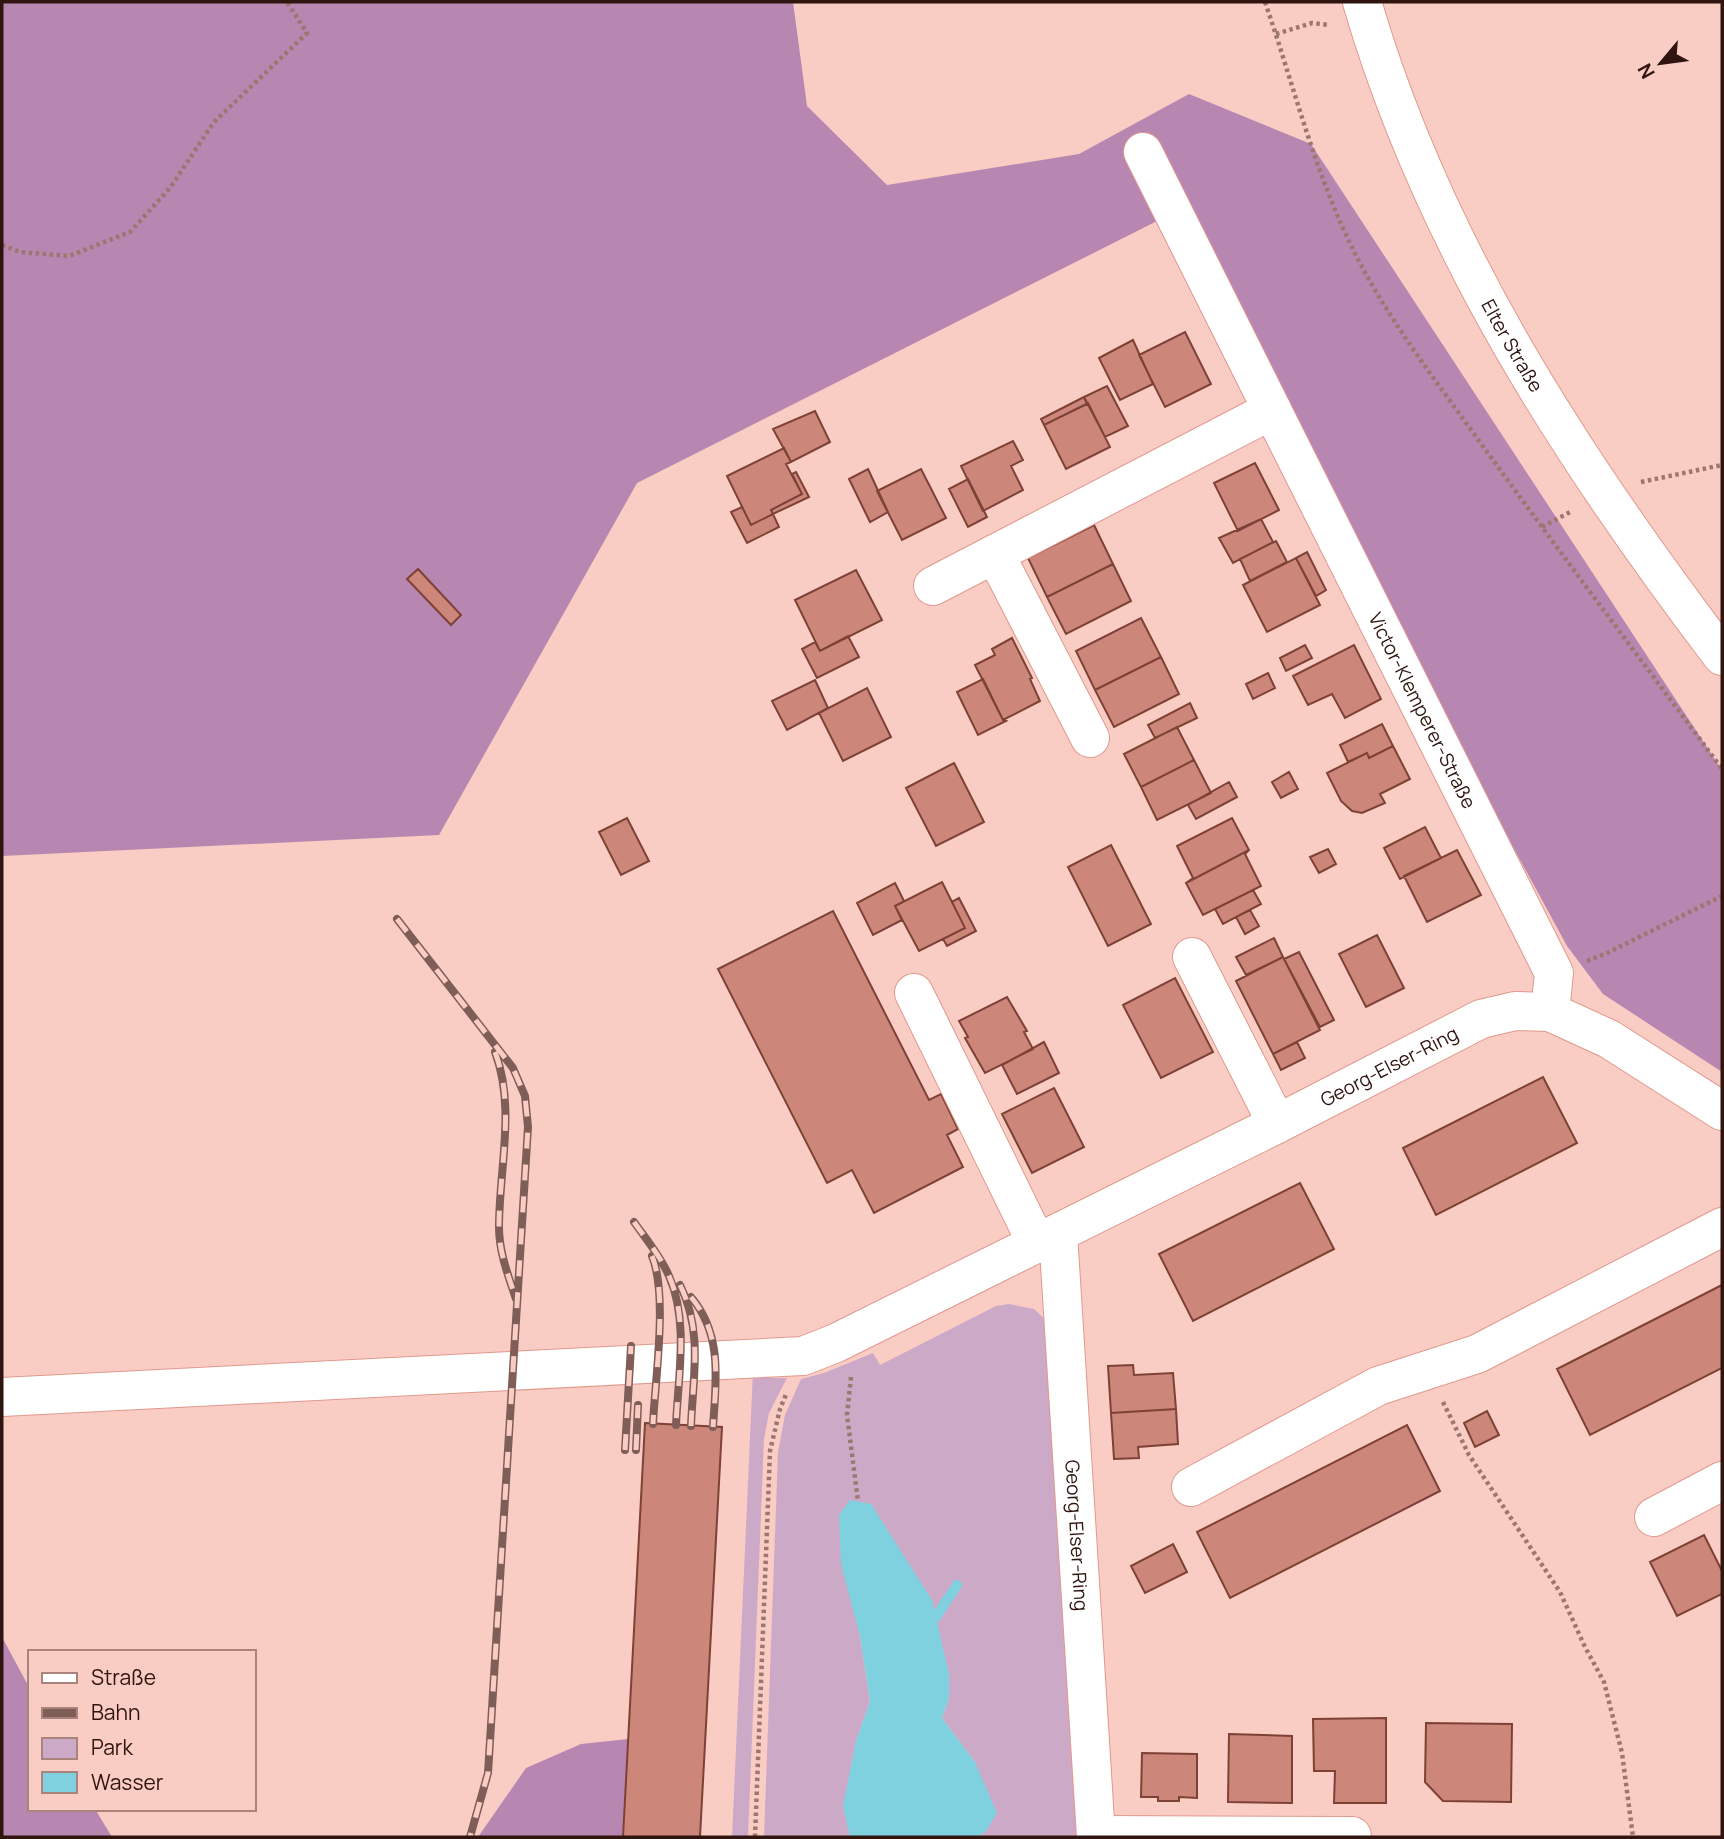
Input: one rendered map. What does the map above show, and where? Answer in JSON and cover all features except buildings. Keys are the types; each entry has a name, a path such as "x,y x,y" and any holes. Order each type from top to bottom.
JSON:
{"street":[{"name":"Elter Straße","path":"1366,15 1410,142 1458,248 1515,354 1605,494 1722,656"},
{"name":"Victor-Klemperer-Straße","path":"1143,152 1555,973"},
{"path":"933,586 1272,410"},
{"path":"995,554 1090,738"},
{"path":"1192,957 1277,1124"},
{"path":"1550,1012 1555,973"},
{"path":"914,993 1048,1239"},
{"name":"Georg-Elser-Ring","path":"2,1397 803,1356 836,1343 1048,1239 1481,1019 1515,1011 1550,1012 1609,1039 1722,1111"},
{"path":"1191,1487 1378,1386 1477,1354 1722,1227"},
{"name":"Georg-Elser-Ring","path":"1048,1239 1096,1836"},
{"path":"1654,1517 1722,1481"},
{"path":"1096,1836 1352,1836"}],"path":[{"path":"2,245 20,252 69,256 130,232 170,188 214,122 307,33 288,2"},
{"path":"1265,2 1324,179 1347,236 1374,289 1417,355 1722,769"},
{"path":"1276,34 1312,23 1366,15"},
{"path":"1605,494 1654,478 1722,465"},
{"path":"1555,973 1607,953 1722,896"},
{"path":"755,1837 770,1451 780,1409 803,1356"},
{"path":"1427,1370 1469,1455 1560,1592 1604,1682 1622,1753 1633,1837"},
{"path":"856,1371 850,1378 847,1415 858,1501"}],"green space":[{"path":"1009,1304 1034,1309 1049,1323 1080,1837 978,1837 986,1831 975,1762 942,1718 949,1699 860,1636 870,1701 856,1741 844,1806 850,1837 764,1837 778,1452 785,1415 801,1379 824,1373 873,1353 880,1365 996,1306"},
{"path":"764,1369 770,1378 787,1378 769,1413 764,1439 748,1837 732,1837 753,1371"}],"shaded area":[{"path":"2,2 793,2 807,106 887,185 1079,154 1189,94 1311,144 1722,770 1722,1072 1603,994 1567,946 1169,215 637,483 439,835 2,856"},
{"path":"2,1637 28,1685 28,1811 96,1811 112,1837 2,1837"},
{"path":"628,1739 623,1837 478,1837 526,1768 581,1744"}],"water":[{"path":"850,1500 871,1504 932,1600 949,1674 949,1699 942,1718 975,1762 997,1813 986,1831 978,1837 850,1837 843,1806 856,1741 870,1701 860,1636 841,1564 839,1515"}],"waterway":[{"path":"936,1617 957,1585"}],"railway":[{"path":"397,919 513,1068 525,1096 528,1127 488,1773 470,1837"},
{"path":"495,1052 501,1073 505,1116 499,1236 504,1263 516,1299"},
{"path":"634,1222 662,1262 675,1293 679,1312 681,1349 676,1425"},
{"path":"652,1256 657,1273 660,1315 653,1424"},
{"path":"680,1285 692,1319 694,1337 691,1426"},
{"path":"691,1297 701,1312 713,1343 716,1376 713,1427"},
{"path":"625,1450 631,1346"},
{"path":"636,1450 638,1405"}]}
